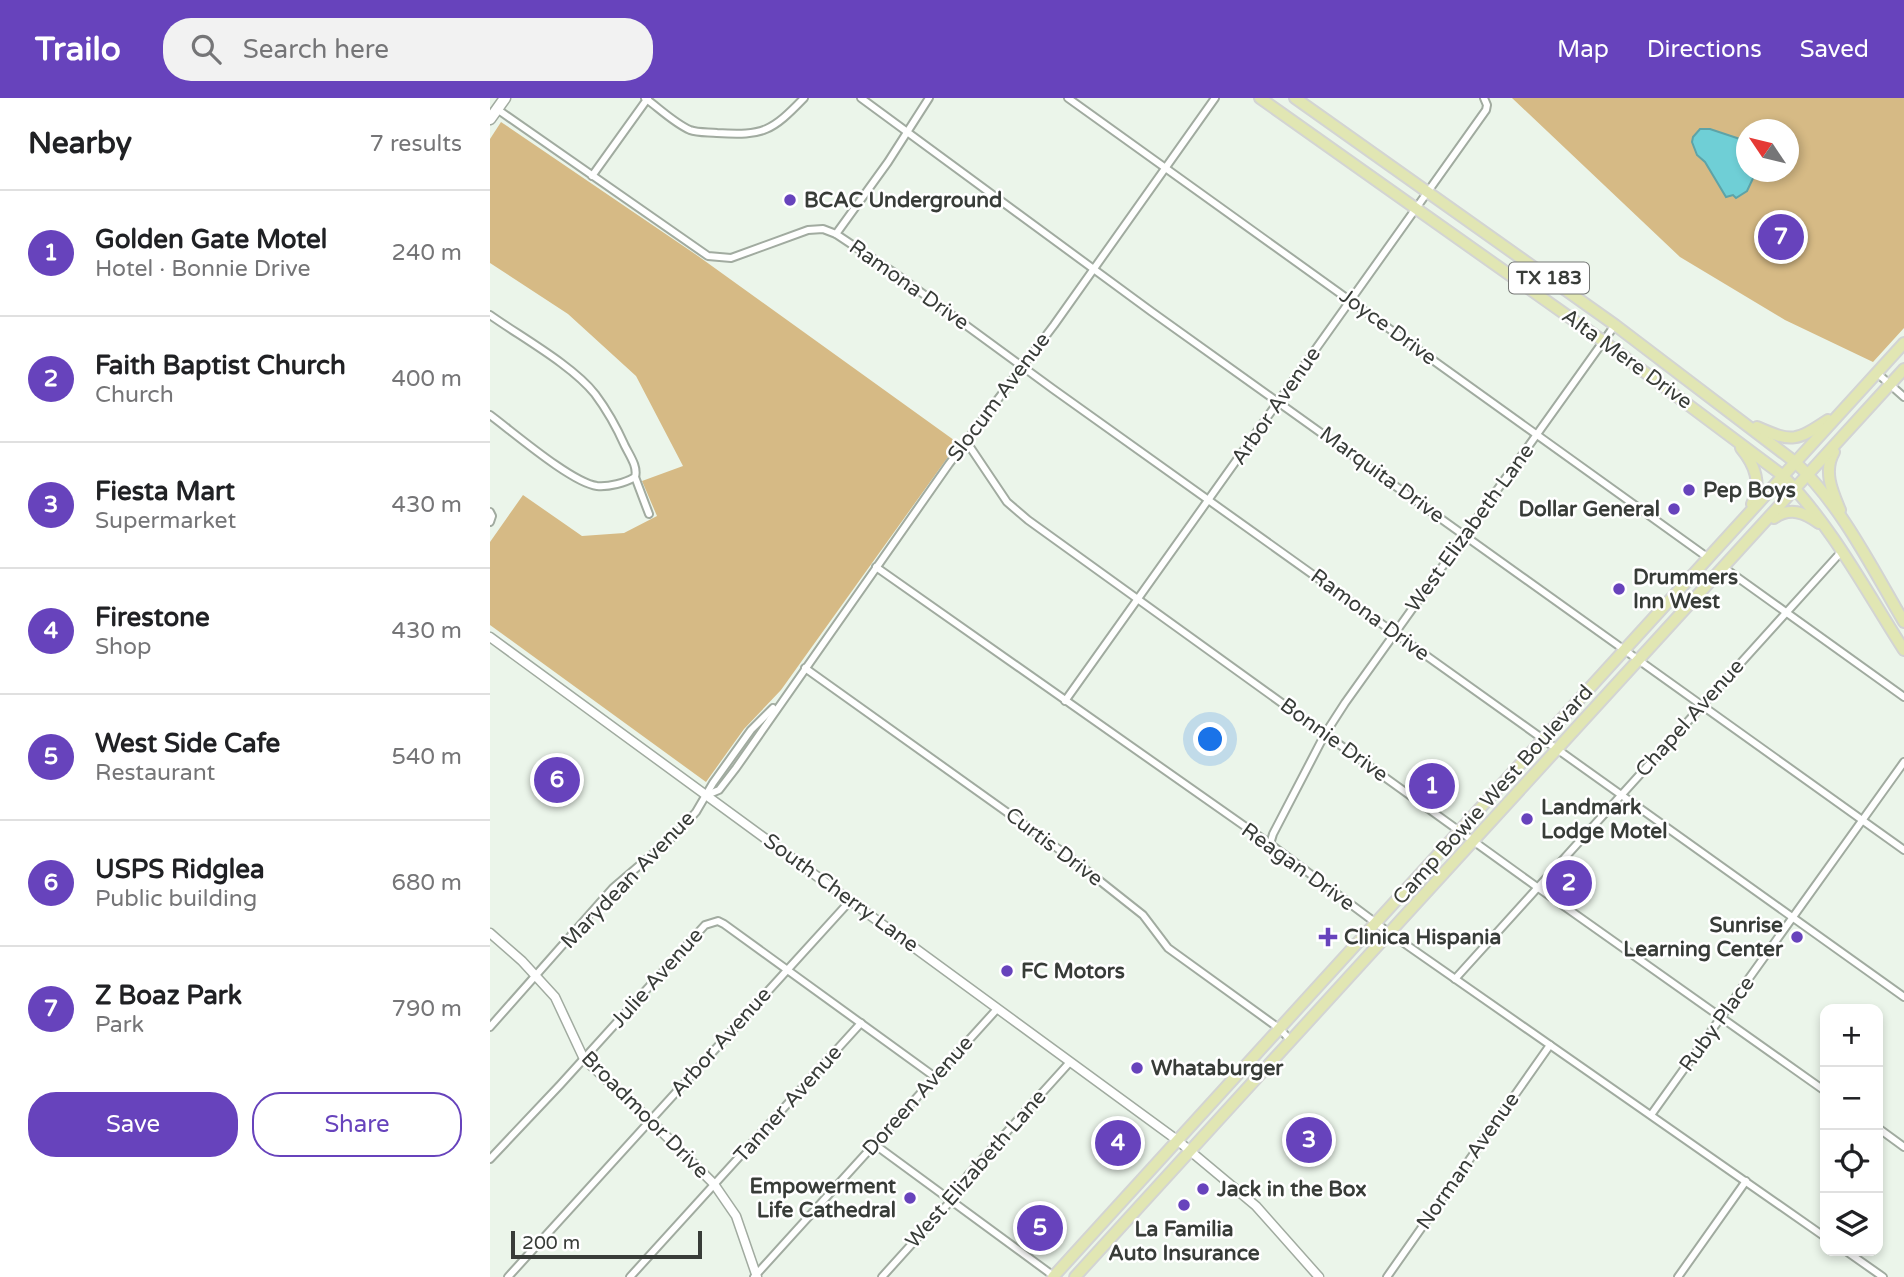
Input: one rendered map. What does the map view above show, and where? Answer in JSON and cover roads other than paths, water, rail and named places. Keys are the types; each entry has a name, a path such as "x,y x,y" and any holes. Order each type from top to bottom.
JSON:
{"main road":[{"path":"490,119 505,98"},
{"name":"Alta Mere Drive","path":"1260,98 1603,341 1783,475 1828,530 1904,650"},
{"name":"Alta Mere Drive","path":"1295,98 1615,325 1795,462 1847,529 1904,622"},
{"name":"Camp Bowie West Boulevard","path":"1054,1277 1904,343"},
{"name":"Camp Bowie West Boulevard","path":"1075,1277 1904,369"},
{"path":"1738,419 1787,439 1805,435 1828,419 1835,418"},
{"path":"1727,433 1751,461 1758,483 1751,505 1733,529"},
{"path":"1842,437 1828,470 1832,492 1847,529"},
{"path":"1727,563 1783,512 1797,511 1807,514 1828,530"}],"street":[{"path":"592,176 647,99 689,129 744,134 768,130 804,98"},
{"name":"Marquita Drive","path":"862,98 1152,312 1904,850"},
{"path":"498,109 715,259 731,258 808,230 823,229 836,234 929,98"},
{"name":"Joyce Drive","path":"1068,98 1538,433 1707,557"},
{"name":"Slocum Avenue","path":"708,795 719,790 966,441 1023,367 1215,98"},
{"name":"Arbor Avenue","path":"1065,701 1486,110 1484,98"},
{"name":"Ramona Drive","path":"836,234 896,274 1904,997"},
{"path":"490,315 585,383 594,394 618,430 649,514"},
{"name":"West Elizabeth Lane","path":"1270,844 1325,734 1394,633 1615,325"},
{"path":"1877,373 1904,397"},
{"path":"490,415 567,472 587,483 604,486 620,483 635,474"},
{"name":"Bonnie Drive","path":"966,441 1007,502 1028,520 1820,1087"},
{"name":"Chapel Avenue","path":"1455,979 1842,551"},
{"path":"1727,563 1786,612 1904,697"},
{"name":"Reagan Drive","path":"876,567 1270,844 1388,932 1820,1233"},
{"name":"South Cherry Lane","path":"490,637 1177,1140 1256,1206 1319,1277"},
{"name":"Curtis Drive","path":"805,668 1071,858 1143,915 1168,948 1280,1029 1290,1040"},
{"name":"Ruby Place","path":"1651,1115 1904,762"},
{"name":"Marydean Avenue","path":"490,1027 613,888 676,834 708,795"},
{"name":"Arbor Avenue","path":"508,1277 850,901"},
{"name":"Julie Avenue","path":"490,1159 705,925 710,922 724,924 788,970"},
{"name":"Broadmoor Drive","path":"490,933 555,997 584,1059 714,1184 736,1216 756,1276"},
{"path":"788,970 934,1077"},
{"name":"Doreen Avenue","path":"756,1276 997,1009"},
{"name":"Tanner Avenue","path":"630,1277 861,1023"},
{"name":"Norman Avenue","path":"1387,1277 1550,1045"},
{"name":"West Elizabeth Lane","path":"882,1277 968,1175 1070,1062"},
{"path":"1881,1130 1904,1147"},
{"path":"874,1144 1054,1277"},
{"path":"1678,1277 1746,1181"},
{"path":"1853,1256 1883,1277"}],"water":[{"path":"1700,129 1710,129 1736,138 1736,182 1751,182 1747,191 1736,198 1733,195 1726,197 1705,162 1697,155 1693,137"}],"place":[{"name":"BCAC Underground","path":"790,200"},
{"name":"Z Boaz Park","path":"1781,237"},
{"name":"Pep Boys","path":"1689,490"},
{"name":"Dollar General","path":"1674,509"},
{"name":"Drummers Inn West","path":"1619,589"},
{"name":"USPS Ridglea","path":"557,780"},
{"name":"Golden Gate Motel","path":"1432,786"},
{"name":"Landmark Lodge Motel","path":"1527,819"},
{"name":"Faith Baptist Church","path":"1569,883"},
{"name":"Clinica Hispania","path":"1328,937"},
{"name":"Sunrise Learning Center","path":"1797,937"},
{"name":"FC Motors","path":"1007,971"},
{"name":"Whataburger","path":"1137,1068"},
{"name":"Fiesta Mart","path":"1309,1140"},
{"name":"Firestone","path":"1118,1143"},
{"name":"Jack in the Box","path":"1203,1189"},
{"name":"Empowerment Life Cathedral","path":"910,1198"},
{"name":"La Familia Auto Insurance","path":"1184,1205"},
{"name":"West Side Cafe","path":"1040,1228"}]}
